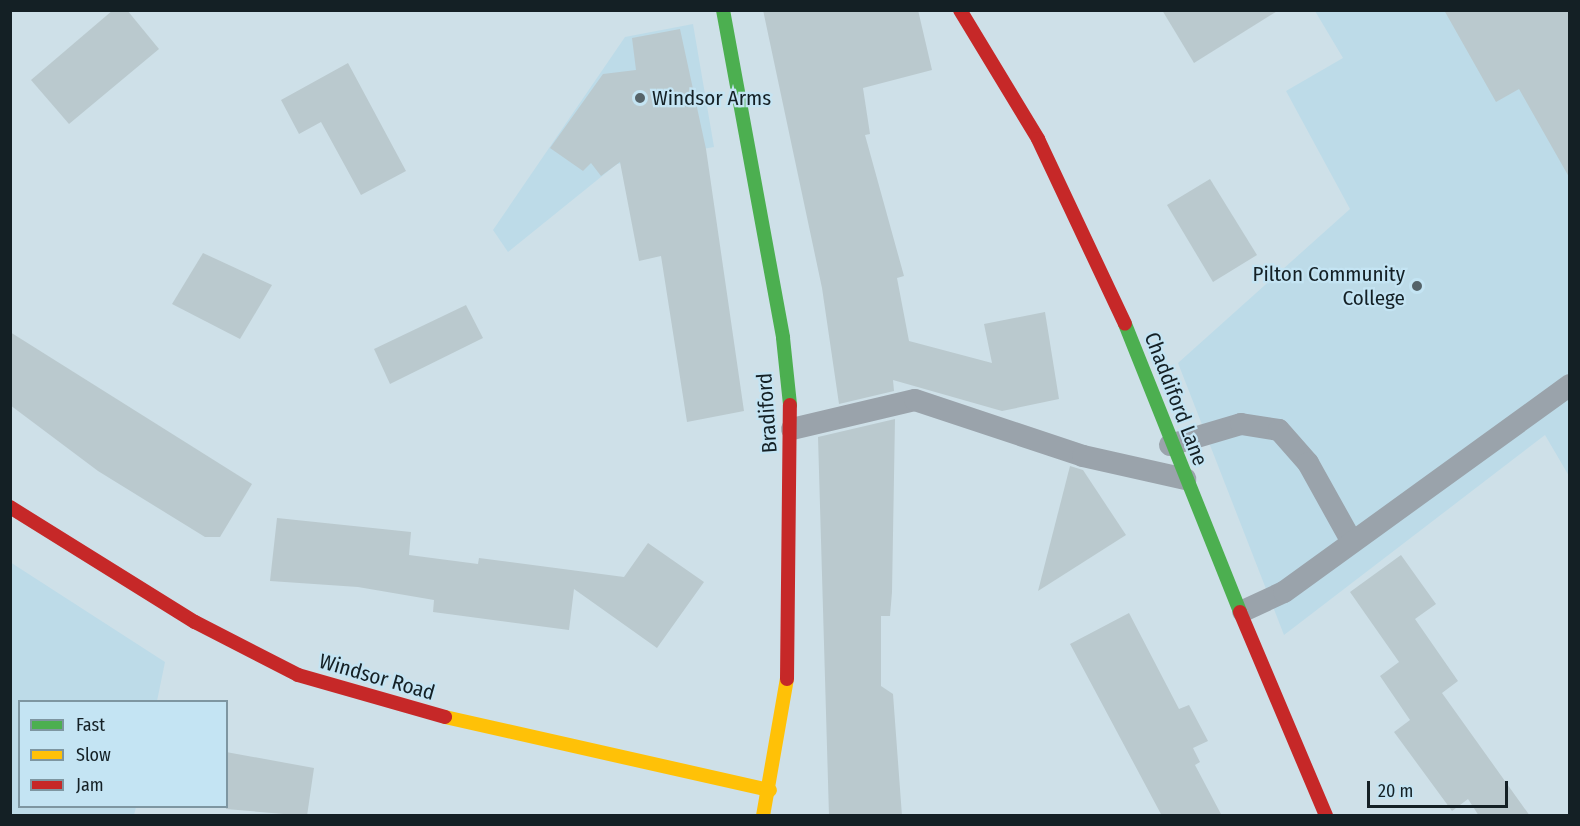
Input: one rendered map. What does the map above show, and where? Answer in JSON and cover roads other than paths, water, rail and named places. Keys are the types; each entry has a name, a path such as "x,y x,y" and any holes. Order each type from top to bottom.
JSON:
{"street":[{"name":"Bradiford","path":"723,10 783,338 792,429 792,620 770,790 763,816"},
{"name":"Chaddiford Lane","path":"960,10 1038,139 1078,221 1146,371 1170,445 1243,611 1326,816"},
{"name":"Windsor Road","path":"10,507 195,622 298,675 394,706 770,790"}],"lane":[{"path":"1243,611 1284,592 1569,385"},
{"path":"792,429 915,400 1083,456 1185,479"},
{"path":"1170,445 1241,424 1279,430 1308,463 1352,542"}],"place":[{"name":"Windsor Arms","path":"640,98"},
{"name":"Pilton Community College","path":"1417,286"}]}
